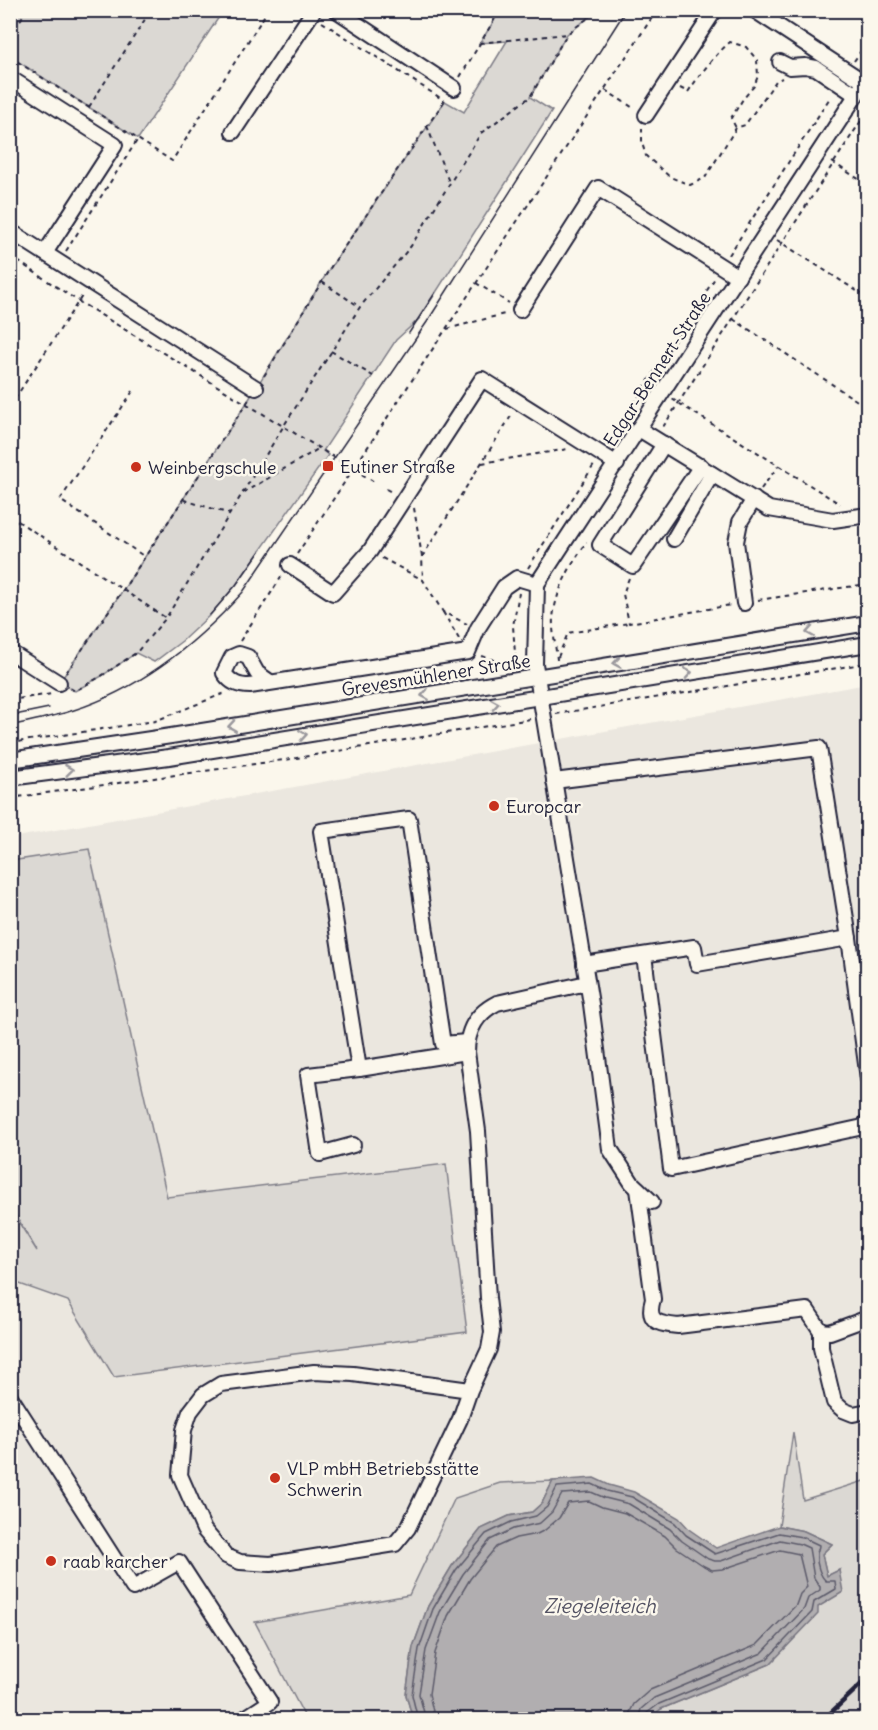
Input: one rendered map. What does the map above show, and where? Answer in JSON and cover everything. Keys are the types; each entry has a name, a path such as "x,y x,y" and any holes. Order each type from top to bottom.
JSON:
{"street":[{"path":"336,10 454,88"},
{"path":"645,115 715,10"},
{"path":"754,10 848,72 866,80"},
{"path":"233,132 312,13"},
{"path":"780,62 790,67 816,68 856,95"},
{"path":"10,78 115,145 45,253"},
{"name":"Edgar-Bennert-Straße","path":"537,584 866,80"},
{"path":"520,310 598,188 738,277"},
{"path":"10,231 256,388"},
{"path":"290,565 333,593 370,551 482,379 617,464"},
{"path":"639,429 769,509 833,520 867,515"},
{"path":"660,441 600,545 633,566 706,470"},
{"path":"674,538 706,470"},
{"path":"744,603 736,542 740,522 754,499"},
{"path":"270,682 257,673 248,657 239,654 232,657 224,673 233,683 242,686 270,682 468,652 477,628 504,587 517,578 537,584 535,664 587,983 610,1149 632,1183 652,1202"},
{"name":"Grevesmühlener Straße","path":"10,760 867,623"},
{"name":"Grevesmühlener Straße","path":"10,777 169,757 867,644"},
{"path":"10,652 61,688"},
{"path":"554,782 819,748 849,938 867,1079"},
{"path":"359,1069 321,831 409,819 443,1044 467,1047"},
{"path":"584,964 694,947 697,964 849,938"},
{"path":"644,955 671,1169 863,1127 867,1120"},
{"path":"470,1390 353,1374 314,1372 221,1384 203,1395 190,1412 184,1430 180,1475 204,1530 225,1556 240,1562 271,1564 395,1544 408,1528 460,1419 470,1390 489,1349 492,1332 478,1131 467,1047 471,1028 486,1009 497,1003 587,983"},
{"path":"353,1145 320,1154 308,1075 359,1069 467,1047"},
{"path":"638,1189 653,1299 649,1311 652,1317 661,1324 678,1326 807,1310 821,1331 821,1348 834,1402 843,1410 854,1414 867,1411"},
{"path":"821,1331 830,1332 867,1318"},
{"path":"10,1396 133,1588 179,1562 270,1702 243,1719"}],"path":[{"path":"10,35 27,10"},
{"path":"88,108 151,10"},
{"path":"10,57 171,161 268,10"},
{"path":"10,700 52,694 61,688 246,404 322,282 454,88 500,10"},
{"path":"61,688 75,691 136,653 166,618 360,307 411,246 481,133 530,97 567,34 592,15 595,10"},
{"path":"232,657 290,565 657,10"},
{"path":"312,13 445,101"},
{"path":"480,43 567,34"},
{"path":"848,72 867,41"},
{"path":"669,82 688,92 699,75 730,42 746,47 757,60 758,76 754,86 730,118 736,128"},
{"path":"604,90 645,115 642,119 642,143 646,156 670,177 690,185 705,178 736,128 745,125 776,81 785,76"},
{"path":"370,551 423,580 468,652 516,667 513,626 520,586 528,566 840,84"},
{"path":"660,441 678,403 867,110"},
{"path":"427,126 450,183"},
{"path":"59,262 138,139"},
{"path":"819,153 867,185"},
{"path":"767,233 867,298"},
{"path":"10,256 78,302 353,471 373,481"},
{"path":"322,282 360,307"},
{"path":"10,406 91,283"},
{"path":"476,283 520,310"},
{"path":"446,329 520,310"},
{"path":"733,319 867,408"},
{"path":"332,351 373,375"},
{"path":"133,391 60,500 145,557"},
{"path":"662,393 840,505"},
{"path":"422,556 520,403"},
{"path":"482,463 587,446"},
{"path":"243,494 318,448"},
{"path":"754,499 779,465"},
{"path":"403,499 413,506 422,556 423,580"},
{"path":"183,500 230,514"},
{"path":"10,516 166,618"},
{"path":"590,536 569,571 558,597 553,620 557,660 568,633 867,584"},
{"path":"629,623 623,594 633,566"},
{"path":"443,612 477,628"},
{"path":"564,713 867,663"},
{"path":"10,743 155,721 242,686"},
{"path":"61,688 75,691"},
{"path":"10,798 291,759 520,720"}],"shaded area":[{"path":"10,11 223,11 138,139 11,57"},
{"path":"500,11 595,11 567,34 530,97 552,111 419,319 396,340 323,451 328,455 236,585 211,614 182,641 154,662 136,653 75,691 59,683 246,404 332,265 445,101 464,112 507,41 480,43"},
{"path":"867,684 867,1639 778,1719 11,1720 11,838"},
{"path":"89,849 167,1197 446,1164 467,1332 114,1377 68,1301 11,1281 11,1210 37,1251 11,1207 11,861"},
{"path":"793,1432 803,1500 867,1480 867,1710 857,1720 649,1720 661,1709 770,1664 818,1607 839,1570 827,1576 822,1554 832,1544 804,1531 779,1526"},
{"path":"553,1481 542,1503 532,1512 509,1516 481,1529 452,1566 428,1606 413,1647 406,1695 413,1719 306,1719 255,1622 409,1595 455,1498 500,1483"}],"water":[{"name":"Ziegeleiteich","path":"594,1478 634,1492 679,1518 690,1530 716,1548 779,1526 804,1531 832,1544 822,1554 827,1576 839,1570 843,1592 818,1607 818,1614 770,1664 661,1709 649,1719 413,1719 406,1695 413,1647 428,1606 452,1566 481,1529 509,1516 532,1512 542,1503 553,1481"}],"tram line":[{"path":"10,726 74,710 122,690 187,646 243,592 427,322 626,10"},
{"path":"409,333 435,293"},
{"path":"210,615 236,585 260,551"},
{"path":"10,716 49,708"}],"railway":[{"path":"823,1720 868,1678"}],"place":[{"name":"Eutiner Straße","path":"328,466"},
{"name":"Weinbergschule","path":"136,467"},
{"name":"Europcar","path":"494,806"},
{"name":"VLP mbH Betriebsstätte Schwerin","path":"275,1478"},
{"name":"raab karcher","path":"51,1561"}]}
